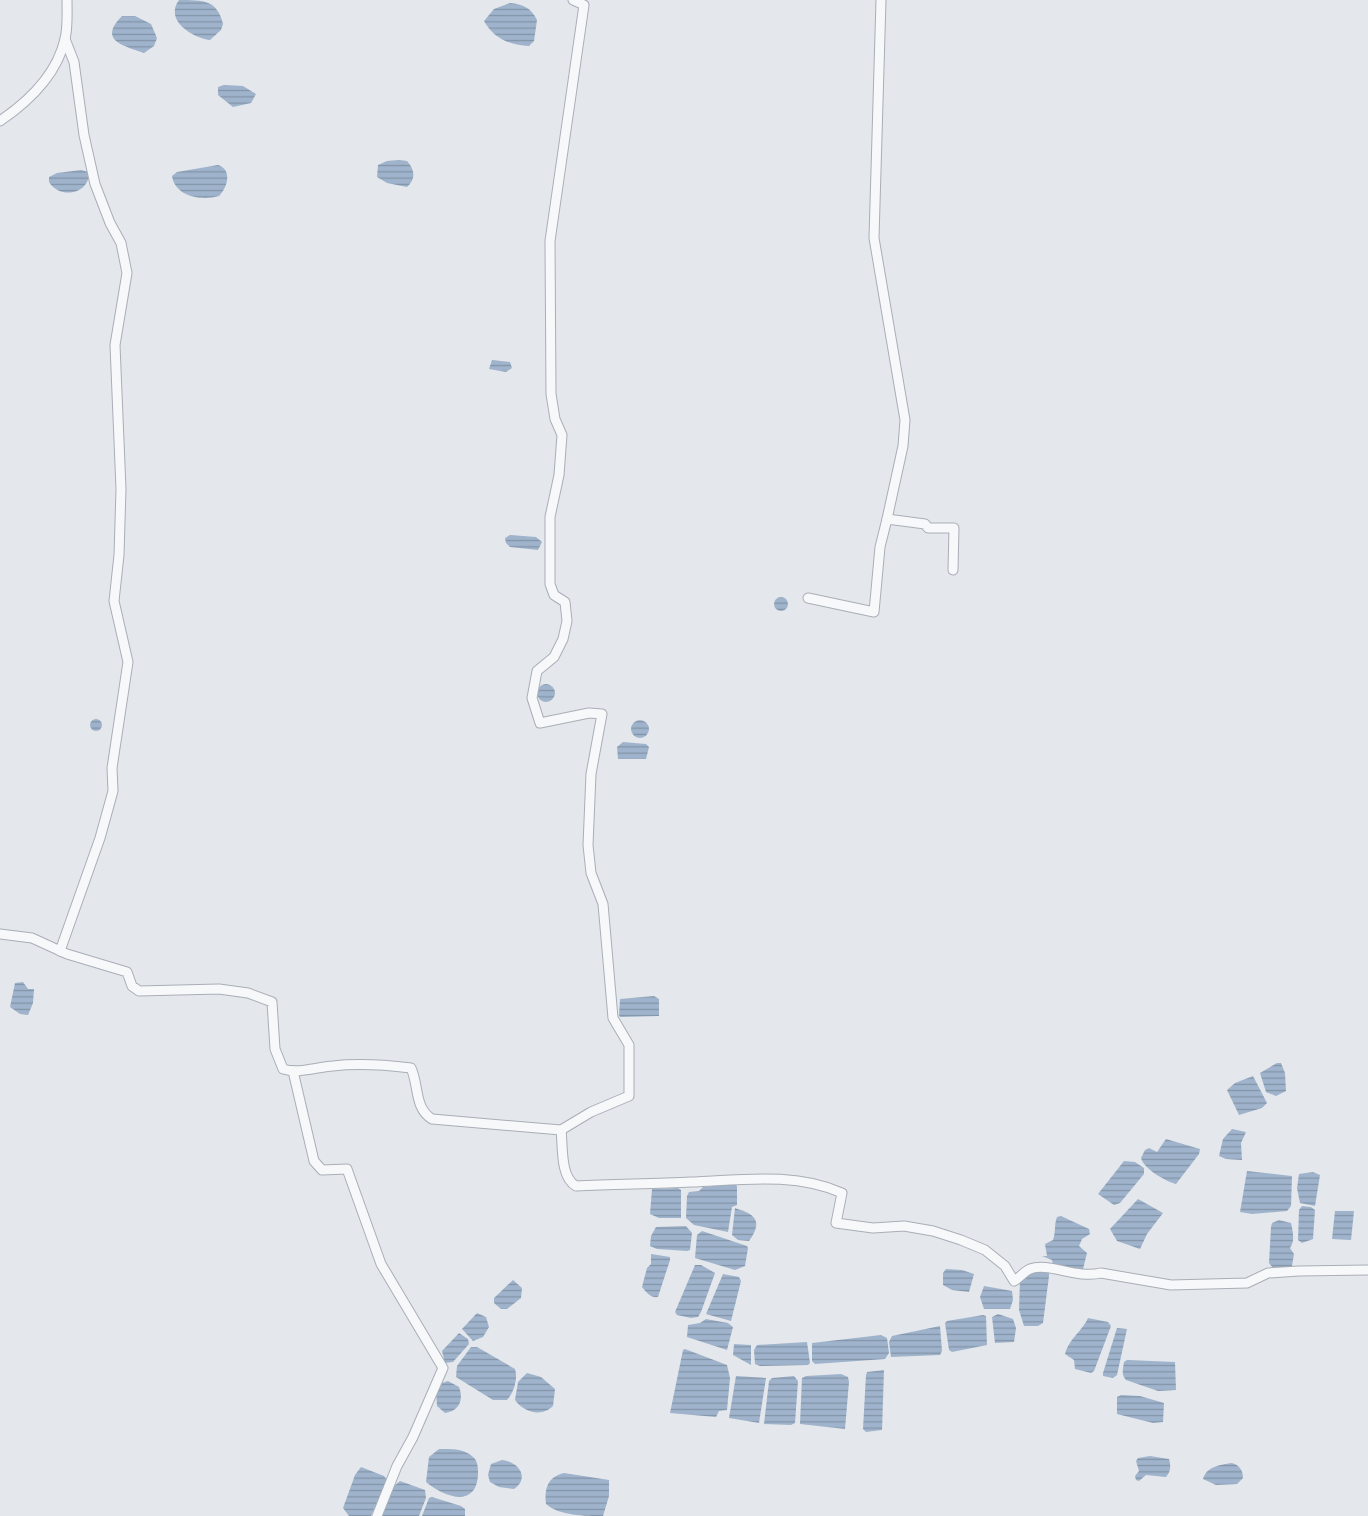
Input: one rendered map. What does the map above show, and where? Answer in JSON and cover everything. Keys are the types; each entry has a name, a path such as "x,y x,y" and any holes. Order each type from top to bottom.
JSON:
{"street":[{"path":"0,121 20,108 36,92 55,63 65,40 67,0"},
{"path":"0,934 32,938 60,951 127,972 132,986 139,991 219,989 248,993 272,1002 274,1049 282,1069 294,1071 334,1065 411,1068 420,1105 423,1112 432,1119 561,1130 591,1112 629,1096 630,1045 613,1018 603,904 591,873 588,845 591,774 602,714 589,713 540,723 532,698 537,671 554,657 568,621 566,602 554,595 550,584 550,517 559,474 562,435 555,419 551,394 550,241 584,5 573,0"},
{"path":"808,598 874,612 880,547 903,446 905,420 874,238 881,0"},
{"path":"60,951 100,838 113,791 112,768 128,662 114,601 119,555 120,489 115,345 127,273 121,243 110,223 95,184 84,135 74,62 65,40"},
{"path":"887,518 925,524 928,528 954,528 953,570"},
{"path":"294,1071 314,1161 322,1170 348,1169 381,1264 435,1351 443,1368 413,1437 396,1466 376,1516"},
{"path":"561,1130 563,1153 569,1179 576,1186 773,1179 810,1182 842,1193 836,1223 873,1228 904,1226 933,1231 961,1240 985,1250 1005,1266 1014,1281 1028,1269 1043,1267 1062,1272 1092,1275 1101,1273 1171,1284 1247,1282 1268,1273 1368,1270"}],"water":[{"path":"179,0 202,1 213,6 217,10 223,24 221,30 210,40 188,32 177,21 175,14 175,7"},
{"path":"510,3 526,7 537,20 534,41 529,46 503,40 484,21 494,9"},
{"path":"122,16 135,16 151,24 157,38 154,46 144,53 116,41 112,31"},
{"path":"224,85 243,86 256,94 251,103 233,107 218,95 218,87"},
{"path":"387,161 407,161 413,171 412,181 407,187 387,183 377,177 378,165"},
{"path":"218,165 223,167 227,175 226,184 219,196 205,198 190,196 178,189 174,183 172,176 177,172"},
{"path":"81,170 89,172 85,185 80,190 67,193 54,188 49,182 49,177 57,173"},
{"path":"492,360 510,362 512,368 506,372 489,369"},
{"path":"510,535 536,537 542,542 538,550 510,547 506,543 505,538"},
{"path":"778,597 784,597 788,604 784,611 778,611 774,607 774,601"},
{"path":"546,684 552,687 555,693 552,699 546,702 540,699 537,693 540,687"},
{"path":"94,719 98,719 102,725 98,731 94,731 90,727 90,723"},
{"path":"640,720 646,723 649,729 646,735 640,738 634,735 631,729 634,723"},
{"path":"623,742 646,744 649,747 646,759 618,759 617,747"},
{"path":"23,982 28,989 34,989 33,1003 28,1015 20,1014 10,1007 15,983"},
{"path":"654,996 659,999 659,1016 620,1017 620,999"},
{"path":"1277,1063 1281,1063 1285,1073 1286,1091 1276,1096 1266,1092 1260,1073"},
{"path":"1253,1076 1267,1103 1262,1108 1239,1115 1227,1090 1235,1083"},
{"path":"1232,1129 1246,1132 1241,1143 1242,1160 1226,1159 1219,1156 1223,1139"},
{"path":"1166,1139 1200,1149 1199,1154 1176,1184 1156,1174 1146,1166 1141,1158 1145,1150 1149,1148 1157,1152"},
{"path":"1124,1161 1135,1162 1144,1168 1144,1174 1120,1203 1114,1205 1098,1194"},
{"path":"1247,1171 1292,1176 1291,1206 1287,1211 1252,1214 1240,1212"},
{"path":"1313,1172 1320,1175 1315,1206 1300,1203 1297,1188 1299,1174"},
{"path":"734,1184 737,1186 737,1205 732,1207 728,1232 694,1225 686,1218 687,1196 689,1192 699,1191 703,1187"},
{"path":"678,1188 681,1190 681,1218 659,1218 650,1214 652,1189"},
{"path":"1138,1199 1163,1213 1147,1234 1140,1249 1117,1241 1110,1229"},
{"path":"1302,1206 1311,1207 1315,1210 1313,1239 1302,1243 1298,1240 1299,1210"},
{"path":"735,1208 755,1219 756,1228 749,1241 738,1240 732,1235"},
{"path":"1335,1211 1354,1211 1351,1240 1332,1239"},
{"path":"1061,1216 1089,1229 1090,1234 1082,1239 1079,1246 1087,1253 1083,1269 1085,1273 1053,1265 1052,1260 1042,1256 1047,1256 1045,1244 1053,1240 1057,1217"},
{"path":"1279,1220 1291,1223 1292,1226 1293,1239 1290,1248 1294,1254 1292,1266 1289,1268 1273,1268 1269,1263 1271,1227 1272,1223"},
{"path":"686,1226 692,1233 690,1250 657,1249 650,1246 651,1236 656,1227"},
{"path":"702,1231 747,1246 745,1266 735,1270 695,1258 697,1235"},
{"path":"651,1254 670,1257 658,1297 651,1296 642,1287 647,1268 651,1264"},
{"path":"695,1265 701,1265 715,1273 701,1312 698,1317 691,1318 677,1315 675,1312"},
{"path":"946,1269 962,1270 974,1274 969,1292 952,1290 943,1285 943,1273"},
{"path":"1032,1271 1049,1273 1043,1323 1038,1326 1024,1326 1019,1310 1020,1279"},
{"path":"723,1274 739,1277 741,1281 731,1321 706,1314"},
{"path":"513,1280 522,1288 521,1298 507,1309 501,1309 494,1303 494,1298"},
{"path":"984,1286 1012,1291 1013,1300 1010,1309 984,1309 980,1297"},
{"path":"477,1313 486,1317 489,1327 483,1337 473,1341 462,1329"},
{"path":"998,1314 1013,1319 1016,1328 1014,1342 995,1343 992,1317"},
{"path":"986,1316 987,1345 952,1352 949,1350 945,1323 947,1321"},
{"path":"1088,1318 1108,1322 1111,1326 1094,1371 1091,1373 1075,1369 1074,1360 1065,1354 1069,1344"},
{"path":"706,1319 728,1323 733,1327 727,1350 687,1337 688,1325 700,1323"},
{"path":"940,1326 942,1351 940,1355 891,1357 889,1342 892,1336"},
{"path":"1117,1328 1127,1329 1117,1375 1113,1378 1103,1376 1103,1373"},
{"path":"459,1333 468,1339 469,1344 453,1362 445,1363 442,1351"},
{"path":"881,1335 887,1338 889,1353 885,1359 815,1364 812,1361 812,1343"},
{"path":"807,1342 810,1363 808,1365 760,1366 755,1364 754,1350 757,1345"},
{"path":"734,1344 751,1345 751,1365 733,1355"},
{"path":"471,1347 477,1347 515,1369 515,1385 507,1400 493,1400 456,1377 457,1366"},
{"path":"685,1349 727,1365 730,1378 727,1410 719,1411 716,1417 670,1413 683,1350"},
{"path":"1127,1360 1175,1362 1176,1390 1158,1391 1126,1380 1123,1372 1124,1362"},
{"path":"884,1370 882,1430 866,1432 863,1429 866,1375 867,1372"},
{"path":"527,1373 541,1377 555,1389 553,1406 544,1412 528,1411 515,1400 518,1382"},
{"path":"841,1374 848,1377 849,1382 845,1429 800,1424 802,1378 806,1376"},
{"path":"736,1376 766,1378 759,1423 729,1418"},
{"path":"794,1376 798,1381 795,1423 791,1425 764,1424 769,1381 772,1378"},
{"path":"448,1381 459,1387 461,1396 457,1407 445,1413 437,1406 436,1392 439,1384"},
{"path":"1121,1395 1140,1396 1164,1403 1163,1422 1153,1423 1117,1414 1117,1397"},
{"path":"439,1449 461,1451 469,1454 475,1460 478,1469 477,1483 473,1491 460,1497 452,1496 443,1493 426,1482 429,1457"},
{"path":"1150,1456 1169,1459 1170,1468 1168,1475 1166,1477 1146,1475 1139,1481 1136,1480 1135,1476 1139,1471 1136,1461 1138,1458"},
{"path":"502,1460 513,1464 520,1471 521,1480 514,1489 499,1487 490,1482 488,1475 491,1464"},
{"path":"1232,1463 1239,1467 1242,1473 1243,1478 1237,1484 1216,1485 1203,1479 1211,1469"},
{"path":"361,1467 384,1476 387,1480 371,1516 349,1516 343,1508 355,1475"},
{"path":"564,1473 609,1480 609,1496 603,1516 565,1513 546,1504 548,1484 554,1477"},
{"path":"400,1481 425,1490 426,1498 419,1516 381,1516 392,1488"},
{"path":"432,1497 461,1506 465,1509 465,1516 422,1516 429,1498"}]}
